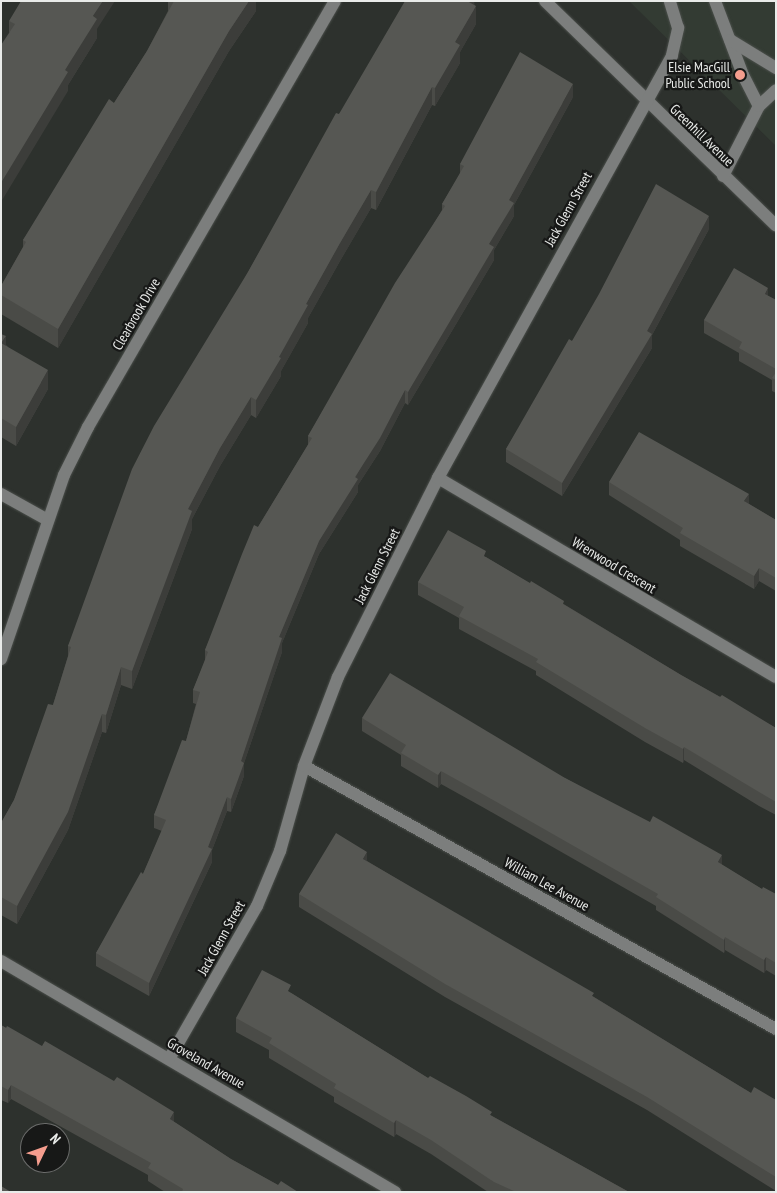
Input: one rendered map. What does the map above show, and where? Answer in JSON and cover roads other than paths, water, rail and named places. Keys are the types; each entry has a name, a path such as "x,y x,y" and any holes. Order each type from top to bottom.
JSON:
{"street":[{"name":"Clearbrook Drive","path":"1,659 64,475 88,427 335,1"},
{"name":"Greenhill Avenue","path":"545,1 644,100 776,226"},
{"name":"Jack Glenn Street","path":"169,1059 257,906 280,851 304,766 338,677 438,478 644,100 672,55 678,28 670,1"},
{"path":"715,1 730,40 760,106"},
{"path":"730,40 776,68"},
{"path":"724,176 760,106 776,90"},
{"name":"Wrenwood Crescent","path":"438,478 776,677"},
{"path":"1,494 48,520"},
{"name":"William Lee Avenue","path":"304,766 776,1029"},
{"name":"Groveland Avenue","path":"1,961 395,1192"}],"place":[{"name":"Elsie MacGill Public School","path":"740,75"}]}
